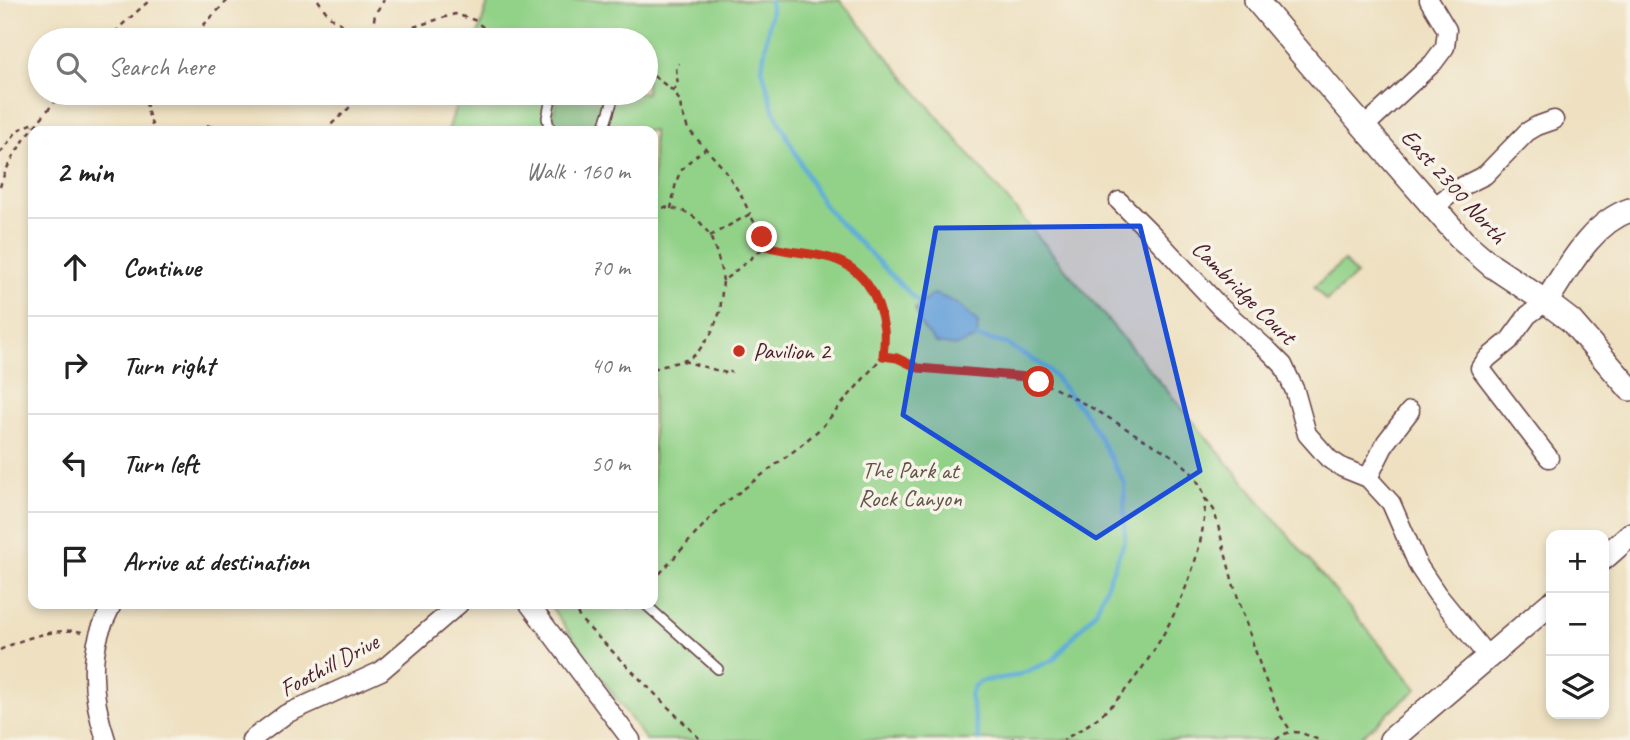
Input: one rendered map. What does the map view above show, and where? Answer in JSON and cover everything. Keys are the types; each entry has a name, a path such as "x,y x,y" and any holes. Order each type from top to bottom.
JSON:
{"street":[{"name":"East 2300 North","path":"1256,0 1463,241 1492,267 1571,321 1630,389"},
{"path":"1364,126 1433,63 1445,47 1447,30 1429,0"},
{"path":"1433,208 1457,189 1485,175 1527,132 1554,120"},
{"name":"Cambridge Court","path":"1119,201 1219,306 1283,365 1295,391 1307,434 1329,459 1367,478 1391,503 1419,567 1437,594 1488,657"},
{"path":"1549,458 1480,368 1509,341 1528,315 1546,302 1585,244 1619,214 1630,211"},
{"path":"1367,478 1386,442 1409,411"},
{"path":"1609,554 1630,535"},
{"path":"1391,740 1546,607"},
{"path":"106,740 95,694 94,670 98,639 110,609"},
{"name":"Foothill Drive","path":"251,740 286,714 381,671 453,609"},
{"path":"533,609 631,740"}],"lane":[{"path":"549,126 547,118 550,105"},
{"path":"605,126 611,105"},
{"path":"652,609 718,669"}],"path":[{"path":"119,28 150,0"},
{"path":"201,28 228,0"},
{"path":"318,0 331,18 350,28"},
{"path":"373,28 375,14 384,0"},
{"path":"410,28 455,14 474,20 484,28"},
{"path":"672,90 678,86 676,68 679,63"},
{"path":"658,79 672,90 680,101 688,129 732,180 766,246"},
{"path":"36,126 52,105"},
{"path":"147,105 152,126"},
{"path":"329,126 352,105"},
{"path":"0,153 18,130 39,121"},
{"path":"238,126 263,126"},
{"path":"0,187 11,161 28,137"},
{"path":"671,209 678,174 705,149"},
{"path":"658,208 671,209 696,218 710,236 723,281 720,312 711,334 697,353 690,359 658,368"},
{"path":"710,236 750,214"},
{"path":"658,575 721,506 822,427 883,356 884,329 877,300 860,274 845,263 766,246 723,281"},
{"path":"883,356 897,358 918,368 1028,377 1079,401 1170,455 1185,467 1214,510 1233,583 1263,674 1280,715 1291,731"},
{"path":"683,361 730,374 731,370"},
{"path":"1063,740 1088,725 1114,703 1164,633 1186,589 1202,535 1205,498"},
{"path":"575,609 580,619 701,740"},
{"path":"0,650 59,631 79,631 98,639"},
{"path":"1276,740 1291,731 1319,740"},
{"path":"1009,740 1030,740"}],"highlighted area":[{"path":"1140,226 1200,471 1096,538 903,415 936,228"}],"green space":[{"name":"The Park at Rock Canyon","path":"489,0 840,0 1417,689 1357,740 646,740 553,609 658,609 658,126 450,126 456,105 658,105 658,28 480,28"},
{"path":"556,105 602,105 596,126 556,126"},
{"path":"1344,261 1356,275 1326,301 1314,287"}],"water":[{"path":"933,294 952,301 978,323 977,338 956,346 936,343 922,327 915,309"}],"waterway":[{"path":"770,0 771,10 762,68 773,109 824,205 924,308"},
{"path":"973,336 1007,344 1048,369 1088,417 1124,482 1125,540 1096,611 1053,660 1016,676 982,681 974,686 970,695 979,740"}],"place":[{"name":"Pavilion 2","path":"739,351"}],"route":[{"path":"762,237 766,246 826,257 845,263 860,274 877,300 884,329 883,356 897,358 918,368 1028,377 1039,382"}]}
